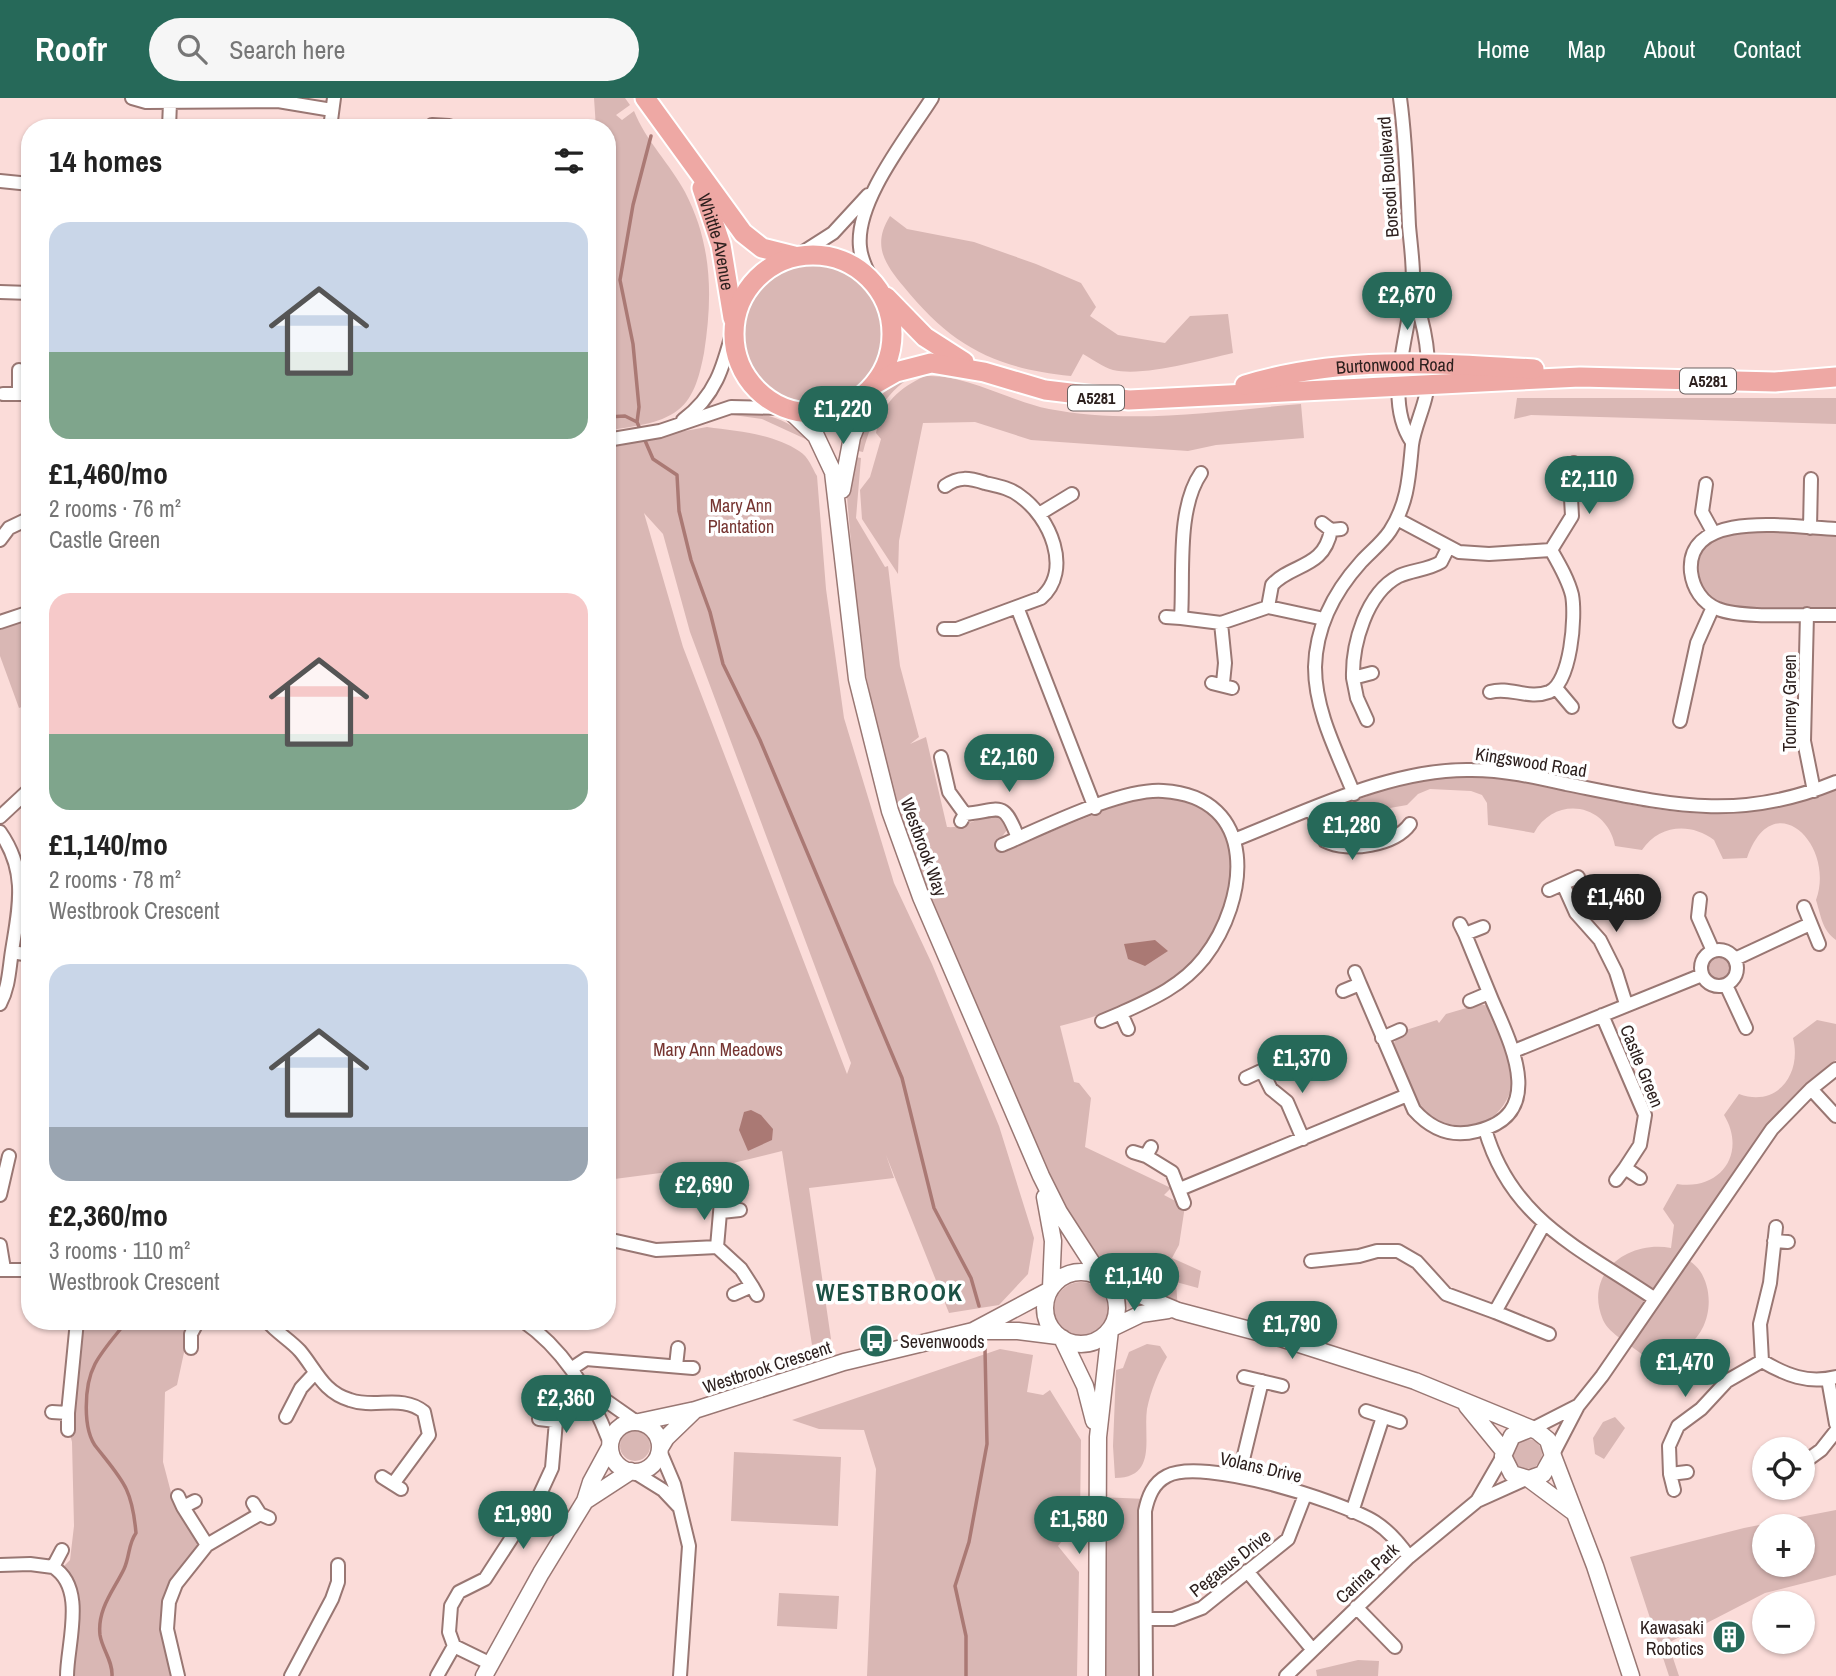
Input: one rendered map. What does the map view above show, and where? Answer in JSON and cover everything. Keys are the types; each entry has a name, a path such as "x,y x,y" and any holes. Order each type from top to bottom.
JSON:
{"main road":[{"name":"Whittle Avenue","path":"645,98 746,237 762,248 796,256"},
{"name":"Whittle Avenue","path":"691,164 716,226 734,324"},
{"name":"A5281","path":"874,385 856,401 835,410 812,414 786,409 765,398 750,384 740,366 734,346 734,324 741,300 754,280 772,265 796,256 825,255 839,258 863,272 876,286"},
{"name":"Burtonwood Road","path":"876,286 925,337 984,372"},
{"path":"874,385 887,362 892,338 889,313 876,286"},
{"name":"Burtonwood Road","path":"874,385 896,372 924,363 954,365 1045,390 1097,398 1154,400 1212,394 1580,377 1753,382 1836,377"},
{"name":"Burtonwood Road","path":"1212,394 1297,373 1334,367 1427,363 1539,370 1580,377"}],"street":[{"path":"132,98 146,102 278,101 333,104"},
{"path":"796,256 842,225 881,179 932,98"},
{"name":"Borsodi Boulevard","path":"1399,385 1406,323 1413,295 1408,170 1400,98"},
{"path":"169,119 170,102"},
{"path":"876,286 860,250 860,233 881,179"},
{"path":"0,181 21,183"},
{"path":"0,292 21,293"},
{"name":"Borsodi Boulevard","path":"1413,295 1421,314 1427,383"},
{"path":"671,427 698,408 716,385 734,324"},
{"path":"19,370 21,380"},
{"path":"1354,794 1321,713 1315,666 1324,619 1349,576 1388,535 1397,519 1410,483 1412,442 1419,428 1427,383"},
{"name":"Westbrook Way","path":"840,512 848,452 874,385"},
{"path":"1399,385 1402,428 1412,442"},
{"path":"3,394 21,394"},
{"path":"616,439 671,427 731,407 786,409"},
{"name":"Westbrook Way","path":"786,409 816,436 834,472 857,679 890,811 921,897 1041,1176 1059,1212 1103,1279"},
{"path":"1551,550 1572,516 1570,480 1574,461"},
{"path":"1181,618 1183,537 1192,489 1202,472"},
{"path":"942,628 957,629 1041,598 1057,576 1055,550 1039,514 1028,501 1007,488 964,478 944,487"},
{"path":"1810,528 1811,479"},
{"path":"1707,483 1702,512 1713,532"},
{"path":"1039,514 1072,494"},
{"path":"1397,519 1448,548 1489,554 1551,550"},
{"path":"0,540 9,528 21,522"},
{"path":"1836,529 1742,526 1713,532 1696,548 1691,571 1695,589 1713,607 1736,613 1836,615"},
{"path":"1268,607 1272,585 1316,558 1329,540 1331,527"},
{"path":"1367,720 1357,698 1353,678 1358,631 1379,597 1401,575 1441,562 1448,548"},
{"path":"1488,692 1506,690 1534,695 1556,688 1566,666 1573,607 1567,580 1551,550"},
{"path":"1017,607 1095,807"},
{"path":"1166,617 1221,623 1268,607 1324,619"},
{"path":"1680,723 1697,643 1713,607"},
{"name":"Tourney Green","path":"1807,614 1804,741 1814,791"},
{"path":"0,622 21,615"},
{"path":"1221,623 1225,663 1223,685"},
{"path":"1353,678 1372,673"},
{"path":"1556,688 1572,707"},
{"path":"941,757 948,792 963,818 993,807 1002,809 1009,815 1018,838"},
{"name":"Kingswood Road","path":"1234,840 1354,794 1414,775 1470,769 1508,773 1696,807 1761,804 1814,791 1836,782"},
{"path":"1002,845 1137,793 1178,793 1211,807 1227,825 1234,840 1238,882 1229,919 1219,937 1183,980 1159,996 1102,1021"},
{"path":"0,817 21,797"},
{"path":"1312,811 1325,841 1341,846 1393,838 1404,833 1412,822"},
{"path":"0,832 13,856 21,887 8,985 0,1004"},
{"path":"1549,890 1578,877"},
{"name":"Castle Green","path":"1563,884 1576,913 1600,940 1616,972 1626,1004"},
{"path":"1700,899 1698,917 1713,951"},
{"path":"1804,907 1819,944"},
{"path":"1735,959 1810,924"},
{"path":"1343,991 1357,978 1405,1096 1423,1120 1442,1131 1461,1134 1485,1129 1505,1115 1517,1096 1520,1075 1514,1051 1463,929 1483,927"},
{"path":"1713,951 1728,952 1735,959 1737,971 1726,985 1710,984 1702,975 1701,963 1713,951"},
{"path":"12,952 21,954"},
{"name":"Castle Green","path":"1514,1051 1702,975"},
{"path":"1726,985 1746,1028"},
{"path":"1470,1001 1489,993"},
{"path":"1121,1013 1128,1029"},
{"name":"Castle Green","path":"1602,1015 1645,1115 1640,1145 1616,1180"},
{"path":"1382,1038 1400,1030"},
{"path":"1246,1078 1275,1065"},
{"path":"1528,1479 1543,1474 1578,1406 1772,1129 1811,1088 1836,1069"},
{"path":"1262,1071 1271,1089 1287,1102 1303,1139"},
{"path":"1811,1088 1836,1116"},
{"path":"1180,1189 1405,1096"},
{"path":"1485,1129 1492,1152 1508,1184 1544,1224 1655,1299"},
{"path":"1143,1151 1168,1167 1184,1203"},
{"path":"0,1195 9,1154"},
{"path":"1625,1168 1640,1178"},
{"name":"Westbrook Way","path":"1041,1176 1053,1241 1050,1289"},
{"path":"717,1247 721,1206 740,1210"},
{"path":"1495,1312 1544,1224"},
{"path":"1762,1361 1760,1324 1770,1283 1776,1227"},
{"path":"616,1241 656,1250 717,1247 741,1269 755,1291 734,1294"},
{"path":"1774,1241 1788,1242"},
{"path":"0,1245 2,1270 21,1270"},
{"path":"1311,1261 1359,1256 1377,1251 1398,1251 1417,1262 1446,1294 1549,1334"},
{"path":"1098,1437 1085,1386 1046,1314 1050,1289 1058,1280 1079,1272 1103,1279 1178,1311 1325,1352 1462,1401 1543,1435 1595,1566 1631,1676"},
{"path":"1097,1676 1098,1437 1111,1329 1116,1318 1116,1297 1103,1279"},
{"name":"Westbrook Crescent","path":"973,1331 1050,1289"},
{"path":"1060,1337 1082,1344 1102,1338 1111,1329 1150,1311 1178,1311"},
{"path":"68,1430 75,1330"},
{"path":"192,1351 193,1330"},
{"path":"277,1330 300,1351 314,1374 345,1399 363,1403 410,1403 424,1412 429,1435 392,1484"},
{"path":"534,1330 551,1343 582,1384 616,1463 663,1490 681,1509"},
{"name":"Westbrook Crescent","path":"637,1421 695,1410 844,1362 973,1331 1017,1331 1060,1337"},
{"name":"Westbrook Crescent","path":"676,1366 678,1348"},
{"name":"Westbrook Crescent","path":"571,1369 586,1359 693,1368"},
{"path":"1762,1361 1792,1377 1832,1378 1836,1424"},
{"path":"1674,1490 1670,1474 1669,1446 1678,1426 1701,1409 1727,1381 1762,1361"},
{"path":"286,1418 301,1388 314,1374"},
{"path":"1244,1377 1282,1386"},
{"path":"1239,1476 1262,1381"},
{"path":"582,1384 657,1434 681,1509 689,1546 680,1676"},
{"path":"1462,1401 1503,1453 1513,1474 1528,1479 1572,1511"},
{"path":"1503,1453 1512,1436 1578,1406"},
{"path":"558,1407 552,1468 540,1494 485,1579 459,1592 451,1606 449,1632 454,1646 488,1670 541,1573 585,1501 591,1482 616,1430 637,1421"},
{"name":"Westbrook Crescent","path":"660,1449 666,1438 695,1410"},
{"path":"1366,1411 1400,1422"},
{"path":"52,1412 68,1413"},
{"path":"1352,1512 1383,1417"},
{"path":"539,1419 556,1421"},
{"path":"1815,1454 1836,1431"},
{"path":"585,1501 632,1472 654,1464 660,1449"},
{"name":"Carina Park","path":"1477,1500 1503,1453"},
{"name":"Volans Drive","path":"1146,1676 1145,1511 1152,1489 1176,1472 1239,1476 1352,1512 1379,1524 1409,1557"},
{"path":"1670,1474 1687,1472"},
{"name":"Carina Park","path":"1286,1676 1409,1557 1477,1500 1528,1479"},
{"name":"Pegasus Drive","path":"1146,1619 1174,1619 1192,1614 1247,1572 1288,1539 1305,1495"},
{"path":"195,1501 180,1502 207,1545"},
{"path":"178,1676 167,1629 169,1602 182,1576 207,1545 261,1511"},
{"path":"53,1567 62,1550"},
{"path":"0,1565 30,1564 53,1567 68,1580 72,1595 67,1676"},
{"path":"291,1676 332,1599 338,1582 336,1564"},
{"path":"1247,1572 1312,1649"},
{"path":"1356,1607 1395,1647"},
{"path":"437,1676 454,1646"}],"green space":[{"path":"594,98 625,98 630,105 616,115 622,120 634,111 685,192 701,231 708,271 707,332 693,392 684,405 662,419 616,429 616,119 595,119"},
{"path":"890,216 907,229 974,242 1081,283 1096,307 1090,316 1118,335 1165,343 1190,316 1228,314 1233,353 1173,367 1126,372 1109,369 1083,354 1071,376 1019,367 997,360 977,351 940,325 897,278 886,262 881,245"},
{"path":"812,262 839,268 862,283 877,306 883,333 877,360 862,383 839,398 812,404 785,398 762,383 747,360 741,333 747,306 762,283 785,268"},
{"path":"913,376 894,391 880,408 863,452 853,450 868,414 880,396 899,382"},
{"path":"925,376 956,379 1034,405 1081,414 1175,415 1301,404 1304,438 1216,445 1188,451 1031,440 975,422 923,423 899,541 898,574 862,519 860,490 870,477 881,439 876,433 887,405 900,391"},
{"path":"1517,398 1836,398 1836,424 1531,415 1514,419"},
{"path":"736,412 777,419 795,428 812,442 762,419 726,414"},
{"path":"707,427 755,434 789,445 805,456 817,476 826,589 844,718 894,883 932,964 999,1126 1034,1238 1028,1274 999,1305 949,1313 886,1155 894,1178 809,1188 831,1339 812,1345 782,1151 729,1164 616,1179 616,443","holes":["644,513 663,534 690,632 851,1063 847,1074 683,647"]},
{"path":"851,456 861,458 856,518 885,567 888,566 900,666 919,737 910,744 926,737 947,827 961,826 987,816 1001,816 1007,830 1001,838 1002,851 1133,799 1173,797 1202,807 1221,826 1230,852 1230,881 1223,913 1208,943 1186,969 1158,990 1127,1005 1060,1026 1074,1082 1079,1083 1091,1098 1085,1147 1171,1188 1164,1195 1185,1206 1179,1245 1172,1258 1201,1271 1198,1288 1176,1282 1178,1311 1105,1280 1041,1176 910,850 889,783 860,647 847,497"},
{"path":"1737,531 1836,534 1836,610 1738,609 1715,602 1698,580 1697,567 1701,552 1715,539"},
{"path":"21,622 19,708 0,656 0,630"},
{"path":"1444,777 1507,780 1660,810 1710,814 1783,806 1836,788 1836,940 1825,927 1816,900 1820,879 1817,860 1810,843 1799,830 1786,824 1772,825 1758,836 1747,858 1723,859 1714,840 1695,830 1666,831 1657,835 1642,850 1615,846 1602,820 1579,809 1554,813 1543,821 1534,833 1488,825 1487,803 1482,795 1471,791 1430,789 1418,794 1407,805 1390,808 1385,823 1378,829 1335,829 1330,837 1323,824 1327,812 1385,789"},
{"path":"1718,953 1729,957 1733,968 1729,979 1718,983 1707,979 1703,968 1707,957"},
{"path":"1480,1004 1488,1006 1508,1046 1513,1081 1507,1099 1497,1113 1483,1123 1467,1129 1450,1129 1433,1122 1419,1109 1393,1044 1403,1031 1437,1020 1439,1023 1446,1014"},
{"path":"1817,1020 1836,1024 1836,1060 1789,1102 1769,1125 1731,1175 1679,1253 1698,1268 1708,1291 1708,1314 1699,1334 1682,1349 1668,1354 1644,1356 1616,1335 1603,1320 1598,1303 1604,1274 1613,1263 1639,1249 1671,1248 1674,1225 1663,1209 1677,1184 1706,1182 1726,1166 1733,1143 1724,1115 1739,1094 1765,1096 1776,1092 1784,1084 1794,1063 1793,1038"},
{"path":"1081,1282 1100,1290 1108,1309 1100,1328 1081,1336 1062,1328 1054,1309 1062,1290"},
{"path":"75,1330 194,1330 185,1348 177,1385 165,1392 163,1462 173,1500 207,1545 169,1602 178,1676 68,1676 77,1613 63,1567 70,1560 74,1526 72,1442 66,1419"},
{"path":"1147,1344 1160,1346 1167,1357 1155,1382 1147,1409 1146,1454 1138,1471 1129,1476 1115,1478 1113,1446 1116,1370 1123,1368 1129,1352"},
{"path":"1000,1349 1033,1355 1027,1392 1043,1395 1050,1390 1081,1440 1080,1519 1058,1546 1079,1572 1077,1676 867,1676 876,1469 864,1430 819,1429 792,1420"},
{"path":"1615,1417 1625,1428 1604,1459 1595,1454 1593,1438 1603,1422"},
{"path":"635,1431 641,1432 649,1440 649,1452 641,1460 635,1461 629,1460 621,1452 620,1446 621,1440 629,1432"},
{"path":"1527,1439 1533,1440 1541,1448 1541,1460 1533,1468 1527,1469 1521,1468 1513,1460 1512,1454 1513,1448 1521,1440"},
{"path":"734,1452 841,1457 838,1526 731,1521"},
{"path":"1098,1497 1147,1499 1148,1676 1101,1676"},
{"path":"1836,1510 1836,1575 1773,1591 1752,1591 1752,1600 1668,1643 1679,1676 1669,1676 1630,1557 1752,1526 1752,1577 1815,1577 1815,1514"},
{"path":"779,1593 839,1596 837,1629 777,1626"},
{"path":"1358,1660 1379,1661 1378,1676 1317,1676 1316,1670"}],"shaded area":[{"path":"1155,940 1168,951 1145,966 1128,959 1124,944"},
{"path":"751,1110 761,1115 773,1129 772,1140 748,1151 739,1130 744,1112"}],"waterway":[{"path":"651,136 633,205 620,280 633,344 639,407 637,422 653,459 677,475 679,511 723,664 760,740 902,1078 934,1208 971,1278 979,1306"},
{"path":"616,416 625,416 637,422"},
{"path":"112,1676 111,1665 100,1635 101,1617 124,1569 136,1533 129,1495 92,1440 86,1407 91,1373 120,1330"},
{"path":"966,1676 966,1636 955,1586 969,1542 987,1444 985,1349"}],"place":[{"name":"Sevenwoods","path":"876,1341"},
{"name":"Kawasaki Robotics","path":"1729,1637"}],"district":[{"name":"WESTBROOK","path":"890,1292"}],"park label":[{"name":"Mary Ann Plantation","path":"741,515"},
{"name":"Mary Ann Meadows","path":"718,1049"}]}
